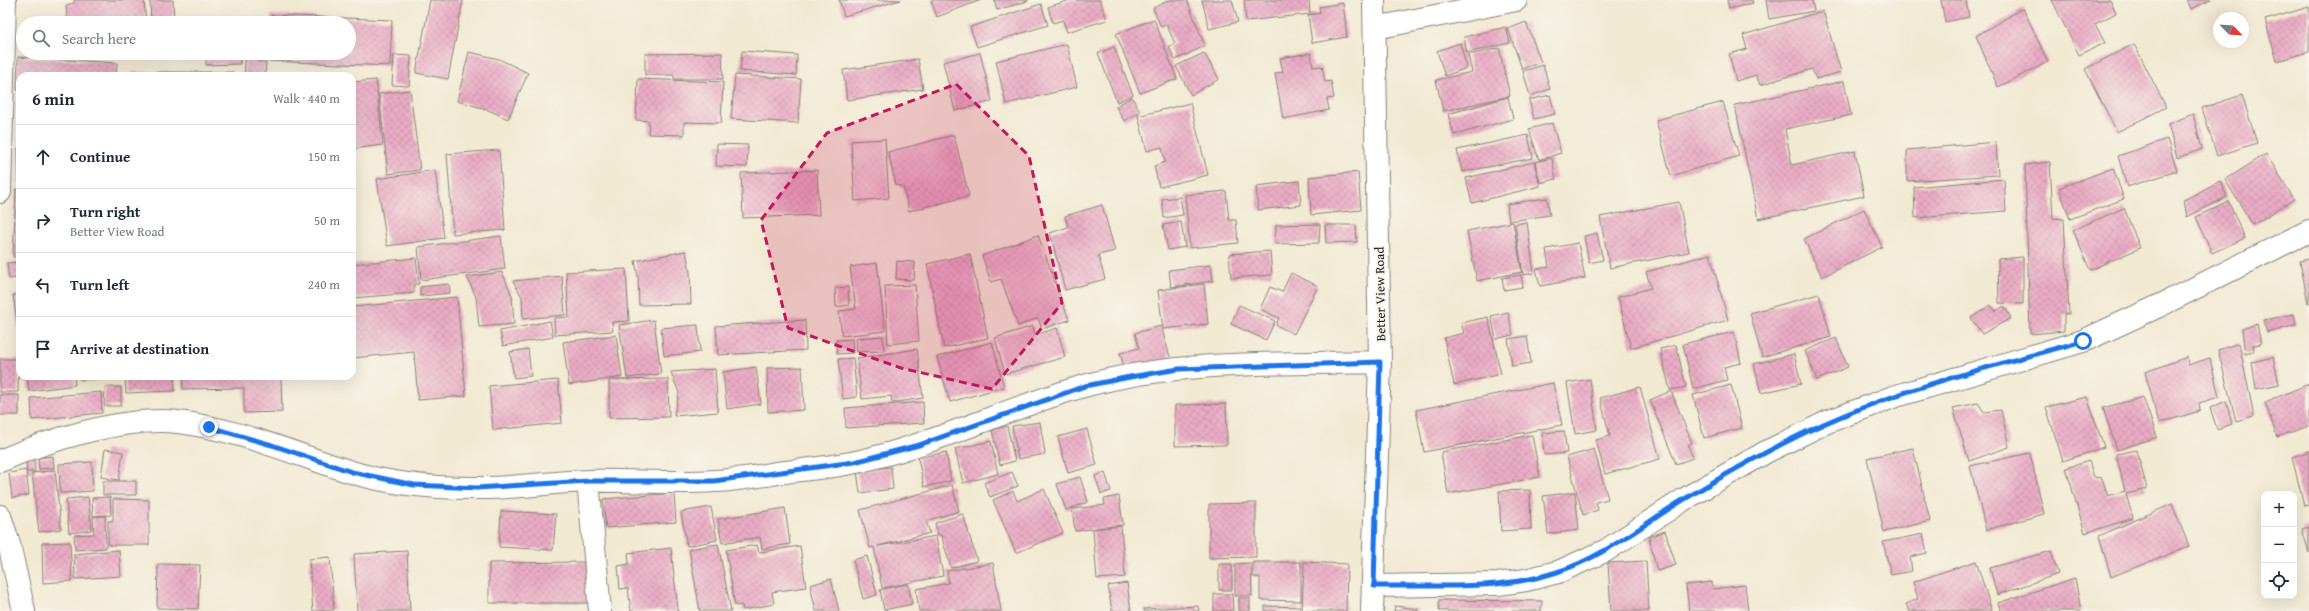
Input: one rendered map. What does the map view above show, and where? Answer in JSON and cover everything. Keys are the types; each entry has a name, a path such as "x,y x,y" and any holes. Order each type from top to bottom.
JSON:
{"street":[{"path":"0,192 5,0"},
{"name":"Better View Road","path":"1372,611 1380,362 1374,88 1374,0"},
{"path":"1375,28 1516,0"},
{"path":"1374,586 1498,584 1526,580 1558,572 1605,551 1683,500 1766,452 1827,422 1893,397 2083,341 2161,305 2309,231"},
{"path":"0,461 33,447 85,433 136,423 175,421 209,427 272,445 352,472 414,485 477,488 588,481 714,481 854,462 919,445 1085,386 1179,369 1380,362"},
{"path":"588,481 600,611"},
{"path":"0,516 9,544 24,611"}],"highlighted area":[{"path":"956,84 1029,156 1062,303 992,389 901,368 788,328 761,220 827,133"}],"building":[{"path":"74,0 144,0 145,16 67,16 66,5 74,3"},
{"path":"150,0 173,0 174,16 151,16"},
{"path":"430,0 463,0 448,79 416,73"},
{"path":"839,0 901,0 844,16"},
{"path":"931,0 981,0 937,17"},
{"path":"994,0 1028,0 1028,1 997,10"},
{"path":"1070,0 1100,0 1107,20 1067,32 1063,20 1053,23 1048,7"},
{"path":"1170,0 1187,0 1205,46 1175,60 1169,47 1175,43 1166,24 1161,27 1153,8"},
{"path":"1202,0 1232,0 1238,22 1209,29"},
{"path":"1244,0 1309,0 1310,14 1246,21"},
{"path":"1727,0 1752,0 1753,3 1729,9"},
{"path":"1766,0 1812,0 1814,11 1769,19"},
{"path":"1941,0 1966,0 1969,17 1945,22"},
{"path":"2052,0 2110,0 2116,13 2095,24 2105,43 2079,55"},
{"path":"2187,0 2211,0 2191,9"},
{"path":"1343,3 1347,37 1312,43 1308,15 1320,13 1319,7"},
{"path":"1041,4 1048,25 977,47 970,27"},
{"path":"2309,7 2309,52 2277,61 2265,20"},
{"path":"2023,8 2048,62 1998,87 1976,36"},
{"path":"1823,11 1841,72 1816,79 1812,69 1760,85 1756,75 1736,81 1729,54 1747,49 1743,35"},
{"path":"271,15 295,16 271,16"},
{"path":"356,19 392,20 390,66 268,61 356,60"},
{"path":"1154,19 1177,79 1140,93 1116,34"},
{"path":"1526,22 1541,62 1522,69 1508,29"},
{"path":"1506,27 1510,43 1467,53 1464,37"},
{"path":"1460,43 1467,68 1445,76 1437,51"},
{"path":"1067,44 1077,87 1006,104 996,61"},
{"path":"2134,44 2166,107 2117,132 2085,69"},
{"path":"1114,47 1133,95 1117,102 1098,53"},
{"path":"1499,48 1510,96 1443,111 1436,80 1472,72 1468,55"},
{"path":"742,51 797,55 796,75 740,71"},
{"path":"469,52 499,59 528,73 508,119 486,109 457,101"},
{"path":"722,53 723,79 674,79 674,75 645,75 645,54"},
{"path":"980,53 992,101 955,111 943,62"},
{"path":"1204,53 1219,79 1191,95 1176,66"},
{"path":"1311,53 1313,67 1322,66 1325,82 1331,81 1334,98 1327,99 1329,110 1283,119 1275,73 1283,72 1280,58"},
{"path":"394,55 411,56 409,86 392,85"},
{"path":"918,59 923,89 847,100 843,70"},
{"path":"18,60 68,60 117,63 116,72 18,72"},
{"path":"206,60 240,60 240,64 206,65"},
{"path":"245,60 258,60 258,62 266,62 265,72 244,72"},
{"path":"1543,65 1550,89 1530,96 1523,71"},
{"path":"735,75 801,79 798,123 731,119"},
{"path":"638,79 723,82 721,123 684,122 684,135 648,134 649,121 636,120"},
{"path":"376,80 383,145 356,148 356,82"},
{"path":"1844,81 1851,115 1785,129 1792,165 1855,151 1864,196 1758,219 1735,105"},
{"path":"410,90 420,170 388,174 379,94"},
{"path":"1550,95 1555,114 1534,119 1529,100"},
{"path":"2242,95 2257,143 2217,156 2202,108"},
{"path":"1132,97 1140,112 1124,121 1116,106"},
{"path":"1508,97 1513,119 1454,135 1448,114"},
{"path":"1723,102 1739,156 1671,176 1656,120"},
{"path":"1190,103 1208,175 1159,187 1154,166 1165,162 1162,147 1147,151 1138,116"},
{"path":"2193,114 2202,149 2177,158 2168,124"},
{"path":"1552,123 1561,153 1539,160 1529,129"},
{"path":"954,135 969,196 909,211 903,187 896,185 888,152"},
{"path":"1528,135 1533,158 1462,172 1457,150"},
{"path":"885,139 889,198 855,201 851,141"},
{"path":"2167,139 2177,171 2127,187 2118,156"},
{"path":"1996,142 1998,175 1907,181 1907,150"},
{"path":"717,144 748,145 747,167 716,166"},
{"path":"499,150 505,230 453,234 447,154"},
{"path":"2266,154 2294,199 2253,225 2225,180"},
{"path":"1552,158 1556,179 1540,183 1535,162"},
{"path":"1534,162 1540,186 1472,203 1466,178"},
{"path":"2050,162 2053,218 2064,219 2069,314 2064,314 2064,331 2030,334 2025,165"},
{"path":"2113,168 2124,199 2070,219 2059,188"},
{"path":"435,170 444,238 387,246 377,179"},
{"path":"817,170 819,215 743,218 741,173"},
{"path":"1358,172 1361,210 1311,215 1309,177"},
{"path":"2004,179 2006,211 1915,218 1914,187"},
{"path":"1299,181 1301,205 1258,210 1256,186"},
{"path":"2220,181 2227,197 2187,217 2184,200"},
{"path":"16,189 16,257 13,257"},
{"path":"1226,191 1229,220 1236,220 1238,243 1190,248 1185,195"},
{"path":"1180,197 1183,215 1164,218 1162,199"},
{"path":"1547,198 1550,215 1509,221 1507,204"},
{"path":"2228,201 2245,238 2212,253 2196,217"},
{"path":"1679,202 1689,252 1610,268 1600,217"},
{"path":"1102,205 1115,251 1098,255 1105,279 1065,290 1050,233 1068,227 1065,216"},
{"path":"2124,208 2140,248 2090,270 2073,230"},
{"path":"1864,209 1882,247 1822,277 1804,239"},
{"path":"1181,222 1185,247 1168,250 1163,225"},
{"path":"1513,222 1522,272 1477,281 1467,231"},
{"path":"1527,222 1534,273 1523,275 1515,224"},
{"path":"1320,224 1319,243 1275,244 1276,225"},
{"path":"1325,225 1356,225 1357,242 1326,243"},
{"path":"1597,233 1603,260 1589,263 1584,236"},
{"path":"1038,235 1069,320 1042,329 1038,318 1018,326 1001,279 991,282 982,256"},
{"path":"501,236 505,269 421,280 418,247"},
{"path":"1578,243 1585,278 1540,286 1536,269 1549,267 1546,249"},
{"path":"686,251 690,272 691,304 639,305 638,276 635,261"},
{"path":"1270,251 1272,275 1231,278 1229,254"},
{"path":"970,254 988,338 944,348 927,264"},
{"path":"1710,254 1728,320 1631,348 1618,297 1651,288 1646,272"},
{"path":"2023,257 2023,304 1999,303 1998,259"},
{"path":"416,258 419,284 414,284 414,293 356,298 356,264"},
{"path":"2309,259 2309,303 2308,303 2300,261"},
{"path":"897,261 915,262 914,280 896,279"},
{"path":"16,262 16,278 9,279 7,263"},
{"path":"877,263 885,331 842,336 839,311 856,309 850,267"},
{"path":"1211,265 1213,281 1171,287 1169,270"},
{"path":"626,269 629,321 612,322 613,331 555,335 554,318 569,317 566,272"},
{"path":"502,272 512,296 514,324 479,327 476,297 467,277"},
{"path":"1291,273 1318,286 1294,334 1276,325 1279,318 1260,309 1270,287 1282,292"},
{"path":"1521,275 1523,287 1504,290 1502,278"},
{"path":"562,276 565,315 523,319 522,297 513,281"},
{"path":"449,284 450,293 420,296 420,287"},
{"path":"1204,284 1208,324 1163,329 1158,290"},
{"path":"915,285 919,341 888,344 885,286"},
{"path":"848,287 849,305 836,307 835,288"},
{"path":"1819,294 1831,337 1762,357 1750,313"},
{"path":"13,295 16,295 16,315"},
{"path":"457,297 466,396 418,400 414,352 356,358 356,307"},
{"path":"1239,305 1275,321 1266,340 1231,324"},
{"path":"1990,305 1996,311 2004,306 2011,318 1982,334 1971,318"},
{"path":"1508,312 1513,335 1496,339 1491,316"},
{"path":"2294,314 2296,325 2267,333 2264,320"},
{"path":"1488,317 1501,374 1454,385 1444,338 1464,333 1461,323"},
{"path":"654,320 661,374 627,378 619,325"},
{"path":"805,320 806,350 718,355 716,326"},
{"path":"550,321 553,337 503,346 500,331"},
{"path":"2257,324 2261,344 2253,345 2254,352 2245,354 2242,329"},
{"path":"698,325 700,352 664,356 661,328"},
{"path":"1033,326 1035,335 1057,328 1065,357 1005,374 995,338"},
{"path":"1161,326 1171,360 1127,377 1120,353 1139,348 1135,333"},
{"path":"1734,332 1741,363 1724,367 1727,380 1693,389 1683,344"},
{"path":"616,335 622,377 569,385 563,342"},
{"path":"883,336 884,351 857,352 856,338"},
{"path":"1527,336 1531,363 1512,366 1508,339"},
{"path":"1836,338 1848,367 1817,380 1805,351"},
{"path":"852,339 853,353 837,354 836,340"},
{"path":"992,342 1004,387 950,402 937,357"},
{"path":"2239,343 2254,416 2236,421 2218,350"},
{"path":"1676,345 1686,387 1670,390 1660,349"},
{"path":"528,349 531,376 514,378 510,352"},
{"path":"917,349 923,398 892,403 891,396 862,399 857,358"},
{"path":"1794,354 1801,384 1761,393 1754,364"},
{"path":"2187,357 2188,365 2210,358 2219,397 2199,403 2200,411 2159,423 2145,372"},
{"path":"2273,357 2279,384 2256,389 2252,362"},
{"path":"853,358 857,397 843,399 838,359"},
{"path":"0,359 16,359 16,380 18,380 18,392 0,392"},
{"path":"756,367 761,404 727,409 723,372"},
{"path":"802,367 804,410 768,412 767,368"},
{"path":"715,369 718,412 674,416 679,393 671,372"},
{"path":"668,379 669,417 609,418 609,380"},
{"path":"1590,379 1597,430 1575,434 1567,383"},
{"path":"28,380 74,380 75,385 29,391"},
{"path":"125,380 174,380 175,391 126,393"},
{"path":"183,380 281,380 282,412 244,413 244,388 183,389"},
{"path":"558,380 562,423 493,430 489,386"},
{"path":"1553,383 1562,425 1424,452 1416,410"},
{"path":"2309,384 2309,426 2277,437 2265,402"},
{"path":"1731,385 1742,428 1704,438 1693,395"},
{"path":"105,387 121,387 121,406 104,406"},
{"path":"1640,387 1660,459 1605,474 1596,440 1610,436 1600,398"},
{"path":"1671,391 1692,443 1688,445 1693,458 1676,464 1650,400"},
{"path":"101,392 102,413 32,420 31,398"},
{"path":"0,395 19,395 19,415 0,415"},
{"path":"2087,397 2104,447 2063,461 2046,407"},
{"path":"2143,397 2157,437 2117,450 2103,408"},
{"path":"2226,401 2232,424 2217,429 2210,408"},
{"path":"923,402 924,423 846,428 845,408"},
{"path":"1978,403 1984,412 2001,410 2009,447 1969,461 1953,408"},
{"path":"1226,404 1227,445 1175,446 1175,405"},
{"path":"1040,422 1045,454 1018,459 1012,426"},
{"path":"1007,426 1015,461 1000,465 992,430"},
{"path":"1087,429 1097,465 1068,473 1058,437"},
{"path":"1564,431 1567,453 1544,455 1542,433"},
{"path":"1532,435 1540,477 1448,494 1441,452"},
{"path":"991,441 998,474 963,483 955,449"},
{"path":"1913,448 1930,521 1884,532 1867,458"},
{"path":"105,449 123,452 119,480 101,477"},
{"path":"1594,449 1608,499 1596,502 1598,510 1583,515 1567,457"},
{"path":"2137,450 2147,489 2126,494 2133,518 2085,533 2066,468 2089,461 2094,477 2102,478 2108,496 2125,491 2116,454"},
{"path":"2309,451 2309,505 2304,506 2292,457"},
{"path":"946,452 951,481 924,487 918,458"},
{"path":"2030,453 2044,514 1986,530 1970,466"},
{"path":"34,456 35,472 27,472 26,457"},
{"path":"53,456 54,468 39,469 38,458"},
{"path":"92,462 93,491 60,493 59,464"},
{"path":"891,467 893,489 860,493 857,471"},
{"path":"26,470 29,495 12,498 9,473"},
{"path":"55,470 61,529 39,532 32,473"},
{"path":"1012,472 1018,486 990,497 984,483"},
{"path":"1105,473 1111,491 1101,494 1095,476"},
{"path":"1080,477 1088,502 1066,510 1057,484"},
{"path":"103,481 136,481 136,495 103,495"},
{"path":"952,485 959,511 926,521 930,533 878,546 936,536 943,576 882,588 874,547 870,548 860,510"},
{"path":"1044,489 1063,533 1016,553 993,500 1013,491 1017,501"},
{"path":"1530,490 1531,529 1501,531 1499,491"},
{"path":"1575,492 1579,530 1548,534 1543,496"},
{"path":"674,493 676,522 606,528 603,499"},
{"path":"1119,496 1123,525 1075,531 1072,509 1105,505 1104,499"},
{"path":"88,497 92,530 69,533 66,499"},
{"path":"110,497 111,515 93,516 92,498"},
{"path":"113,499 149,500 149,545 108,545 108,521 113,521"},
{"path":"1256,503 1256,557 1209,558 1209,504"},
{"path":"2172,504 2189,546 2111,577 2099,536"},
{"path":"711,507 717,540 687,546 681,512"},
{"path":"785,508 790,544 762,549 760,537 722,543 718,519"},
{"path":"501,511 556,514 553,550 499,547"},
{"path":"963,514 977,561 951,568 941,535 938,535 935,523"},
{"path":"105,516 106,548 75,550 74,535 94,534 93,517"},
{"path":"1121,526 1125,577 1097,579 1093,529"},
{"path":"2309,527 2309,553 2302,529"},
{"path":"1665,531 1676,565 1657,571 1649,537"},
{"path":"1923,534 1927,553 1910,557 1912,571 1891,575 1883,542"},
{"path":"70,542 72,581 43,583 42,543"},
{"path":"718,544 731,611 700,611 689,549"},
{"path":"757,545 759,552 800,546 806,587 772,592 774,604 743,610 742,605 735,606 726,550"},
{"path":"671,548 678,611 631,611 628,588 620,589 618,566 629,564 628,553"},
{"path":"119,550 121,576 75,579 74,554"},
{"path":"407,551 410,611 357,611 354,554"},
{"path":"2051,551 2058,574 1997,595 1990,568"},
{"path":"867,556 877,595 863,599 853,560"},
{"path":"330,557 334,610 313,611 309,559"},
{"path":"1646,561 1649,611 1611,611 1608,563"},
{"path":"1976,561 1992,611 1909,611 1906,604 1918,599 1913,582"},
{"path":"588,562 588,603 489,603 489,563"},
{"path":"1253,562 1301,562 1301,601 1260,600 1260,577 1253,577"},
{"path":"1304,562 1347,564 1346,611 1302,611"},
{"path":"993,563 1001,611 919,611 916,589 949,583 947,571"},
{"path":"1251,563 1252,596 1235,596 1235,564"},
{"path":"158,564 200,565 198,609 157,608"},
{"path":"1219,564 1232,564 1232,590 1219,590"},
{"path":"2075,578 2081,611 2001,611 1998,603"},
{"path":"831,579 839,611 816,611 810,585"},
{"path":"1712,582 1713,589 1745,585 1748,611 1689,611 1686,585"},
{"path":"1127,583 1131,611 1112,611 1108,586"},
{"path":"908,584 912,604 884,610 880,590"},
{"path":"1214,594 1232,594 1233,611 1214,611"},
{"path":"1239,598 1250,598 1250,611 1239,611"},
{"path":"1439,600 1542,601 1541,611 1439,611"},
{"path":"1198,606 1199,611 1144,611 1144,609"},
{"path":"1265,606 1300,607 1300,611 1265,611"},
{"path":"1395,606 1418,609 1418,611 1394,611"}],"route":[{"path":"209,427 272,445 352,472 414,485 477,488 588,481 714,481 854,462 919,445 1085,386 1130,377 1179,369 1275,364 1380,362 1374,586 1498,584 1526,580 1558,572 1605,551 1683,500 1766,452 1827,422 1893,397 1983,369 2083,341"}]}
